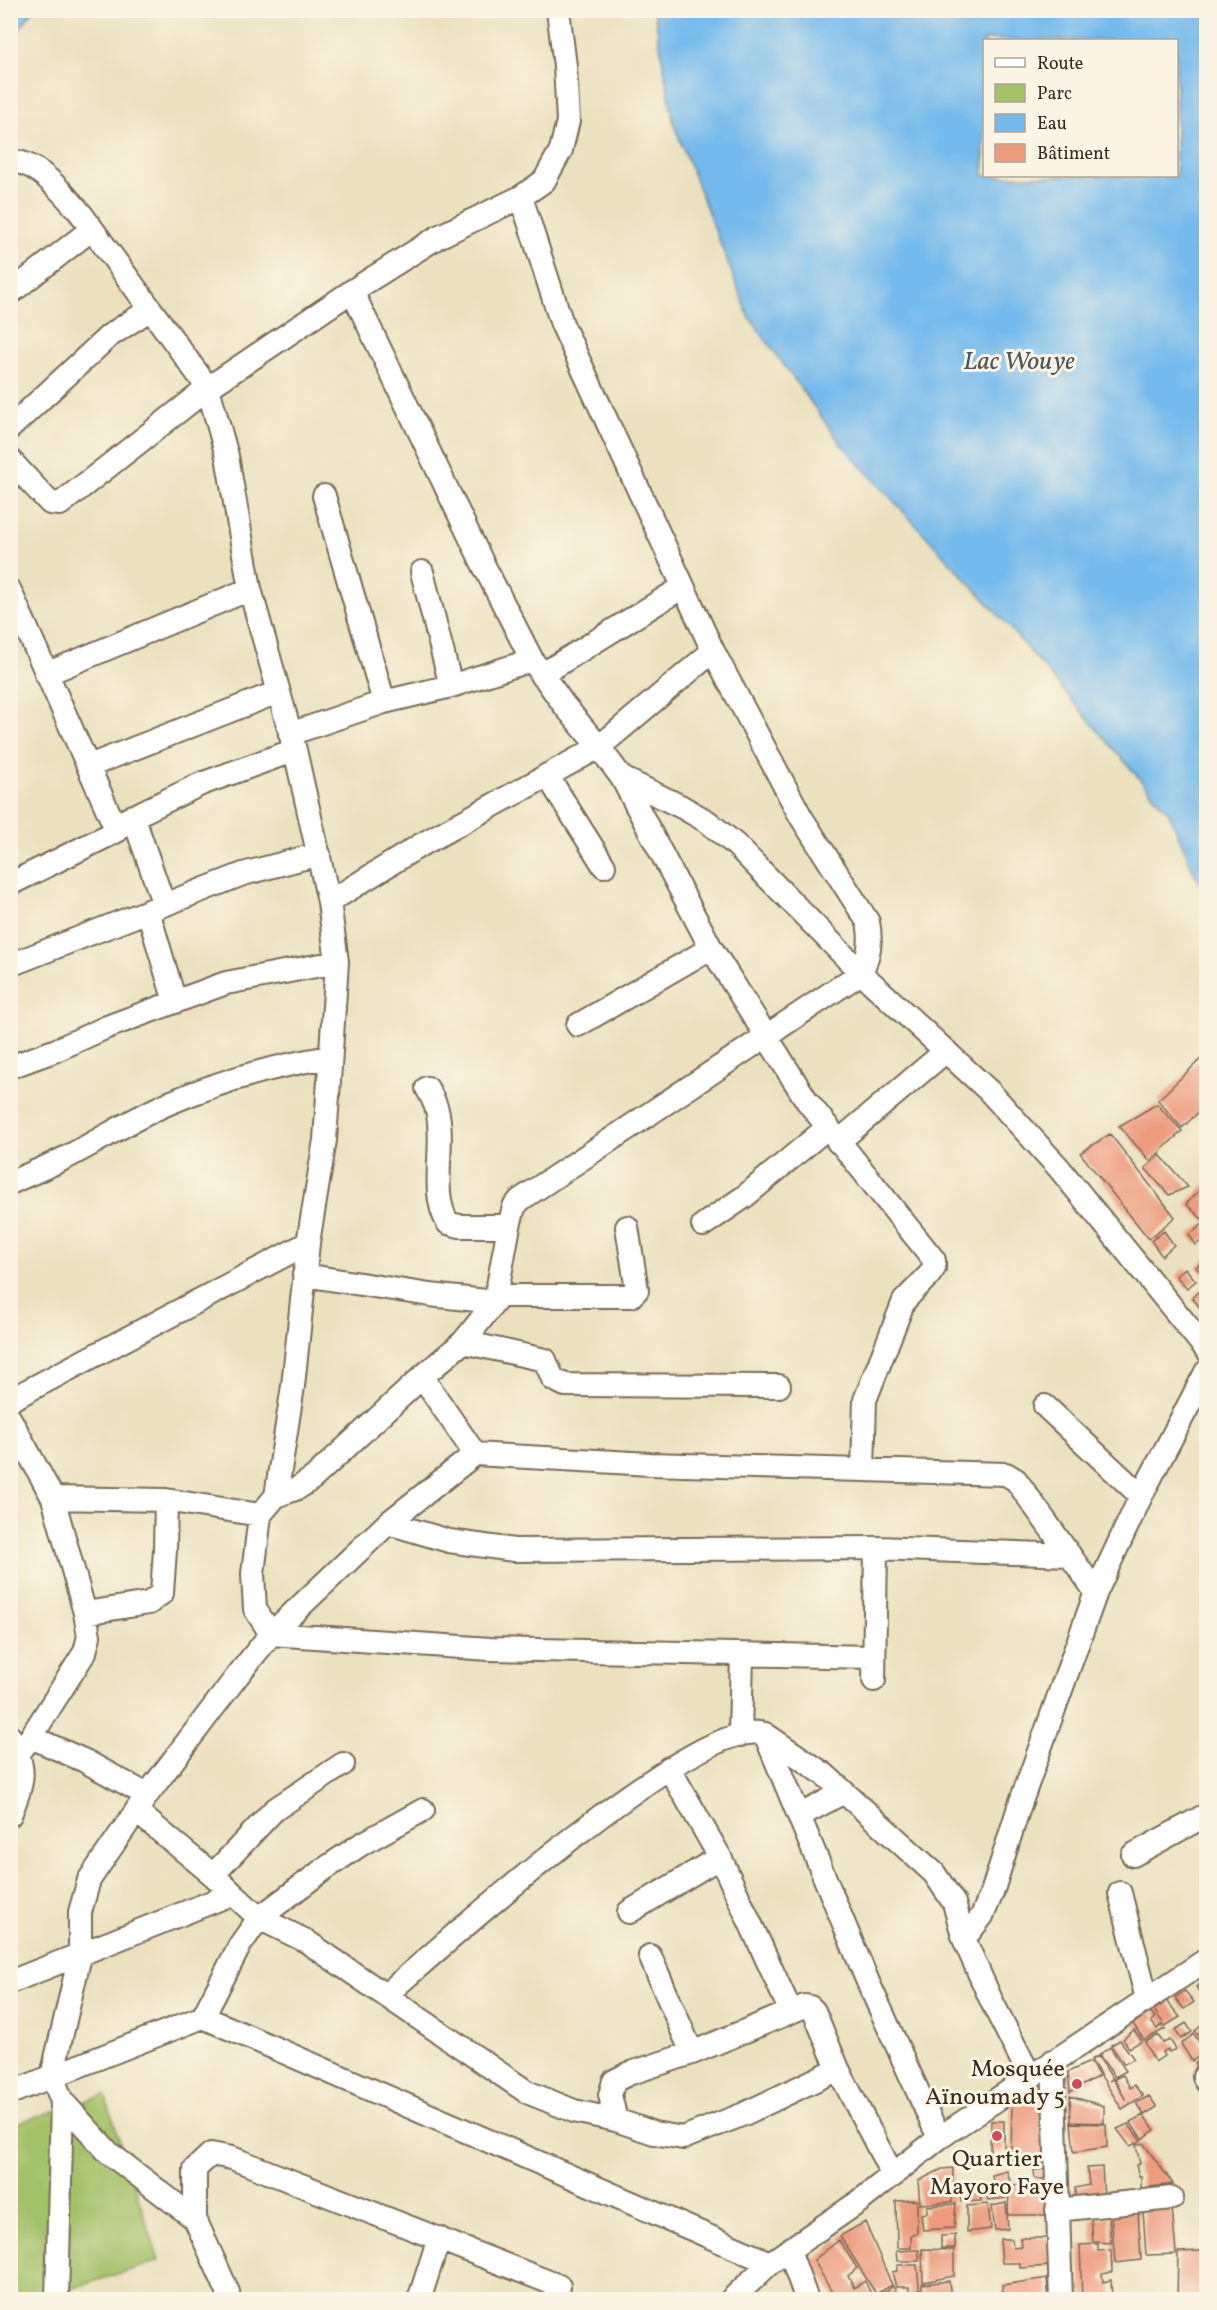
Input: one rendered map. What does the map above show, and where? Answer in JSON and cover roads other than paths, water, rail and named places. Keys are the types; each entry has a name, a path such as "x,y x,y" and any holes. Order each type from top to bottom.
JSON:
{"street":[{"path":"10,460 50,503 60,504 208,388 352,291 438,237 521,197 543,181 555,163 566,135 565,66 558,10"},
{"path":"10,162 18,161 27,164 59,188 92,229 208,388 227,456 250,589 293,742 329,902 337,962 325,1140 308,1243 292,1386 276,1496"},
{"path":"271,1634 255,1609 253,1574 260,1515 276,1496 298,1488 339,1456 462,1342 496,1299 508,1226 514,1207 520,1200 861,973 869,956 872,938 868,922 801,817 714,651 562,324 521,197"},
{"path":"10,293 92,229"},
{"path":"352,291 482,562 537,667 622,778 711,948 807,1101 934,1260 929,1275 904,1301 866,1400 862,1470"},
{"path":"10,428 109,336 149,310"},
{"path":"324,496 384,702"},
{"path":"422,572 452,686"},
{"path":"10,884 201,784 293,742 384,702 537,667 683,587"},
{"path":"46,674 250,589"},
{"path":"10,591 89,766 125,824 156,908 175,1002"},
{"path":"329,902 419,846 599,747 714,651"},
{"path":"89,766 278,692"},
{"path":"548,775 604,866"},
{"path":"622,778 708,822 736,845 861,973 989,1091 1059,1168 1206,1349"},
{"path":"10,965 243,874 319,854"},
{"path":"578,1025 711,948"},
{"path":"10,1067 54,1051 107,1027 231,981 337,962"},
{"path":"703,1225 946,1051"},
{"path":"10,1182 65,1158 165,1105 194,1093 242,1075 330,1057"},
{"path":"428,1088 437,1110 440,1195 443,1215 448,1223 459,1226 508,1226"},
{"path":"304,1275 430,1295 496,1299 631,1296 637,1290 627,1227"},
{"path":"10,1400 308,1243"},
{"path":"462,1342 545,1360 554,1379 565,1385 779,1386"},
{"path":"964,1939 982,1916 992,1893 1019,1807 1096,1592 1141,1496 1206,1372"},
{"path":"422,1377 475,1454"},
{"path":"1045,1406 1141,1496"},
{"path":"10,1815 21,1785 23,1769 20,1742 85,1652 89,1636 85,1613 53,1498 11,1423"},
{"path":"195,2219 109,2153 62,2101 52,2076 80,1956 80,1912 89,1880 142,1803 271,1634 388,1523 475,1454 650,1464 1011,1476 1096,1592"},
{"path":"53,1498 166,1500 260,1515"},
{"path":"85,1613 149,1603 162,1593 166,1500"},
{"path":"388,1523 449,1541 514,1550 876,1548 1071,1555"},
{"path":"874,1680 876,1548"},
{"path":"271,1634 490,1649 873,1657"},
{"path":"740,1735 742,1655"},
{"path":"387,1994 473,1918 573,1836 669,1768 718,1743 752,1732 765,1734 824,1774 934,1874 954,1903 964,1939 992,2002 1030,2076"},
{"path":"765,1734 868,1982 939,2138"},
{"path":"20,1742 85,1761 142,1803 232,1894 259,1918 306,1941 387,1994 527,2092 574,2111 683,2139 744,2114 838,2069"},
{"path":"213,1875 274,1810 343,1764"},
{"path":"669,1768 720,1857 792,2012"},
{"path":"799,1816 844,1792"},
{"path":"10,2094 203,2017 240,1945 259,1918 332,1863 423,1810"},
{"path":"1133,1856 1206,1815"},
{"path":"629,1912 720,1857"},
{"path":"1119,1893 1147,1999"},
{"path":"10,1982 232,1894"},
{"path":"650,1956 692,2054"},
{"path":"731,2300 770,2263 893,2176 939,2138 1206,1960"},
{"path":"616,2120 610,2095 614,2081 628,2074 692,2054 805,2006 810,2007 814,2011 838,2069 893,2176"},
{"path":"203,2017 770,2263"},
{"path":"1053,2061 1061,2300"},
{"path":"1206,2076 1204,2077 1206,2081"},
{"path":"57,2300 62,2101"},
{"path":"228,2300 228,2292 195,2219 195,2169 211,2154 232,2158 559,2286 554,2300"},
{"path":"1057,2210 1172,2198"},
{"path":"419,2300 440,2238"},
{"path":"789,2250 807,2300"}],"water":[{"path":"10,11 33,11 11,40"},
{"name":"Lac Wouye","path":"654,11 1206,11 1206,890 1196,877 1169,813 995,611 841,444 749,317 674,125"}],"place":[{"name":"Mosquée Aïnoumady 5","path":"1077,2084"},
{"name":"Quartier Mayoro Faye","path":"997,2136"}]}
